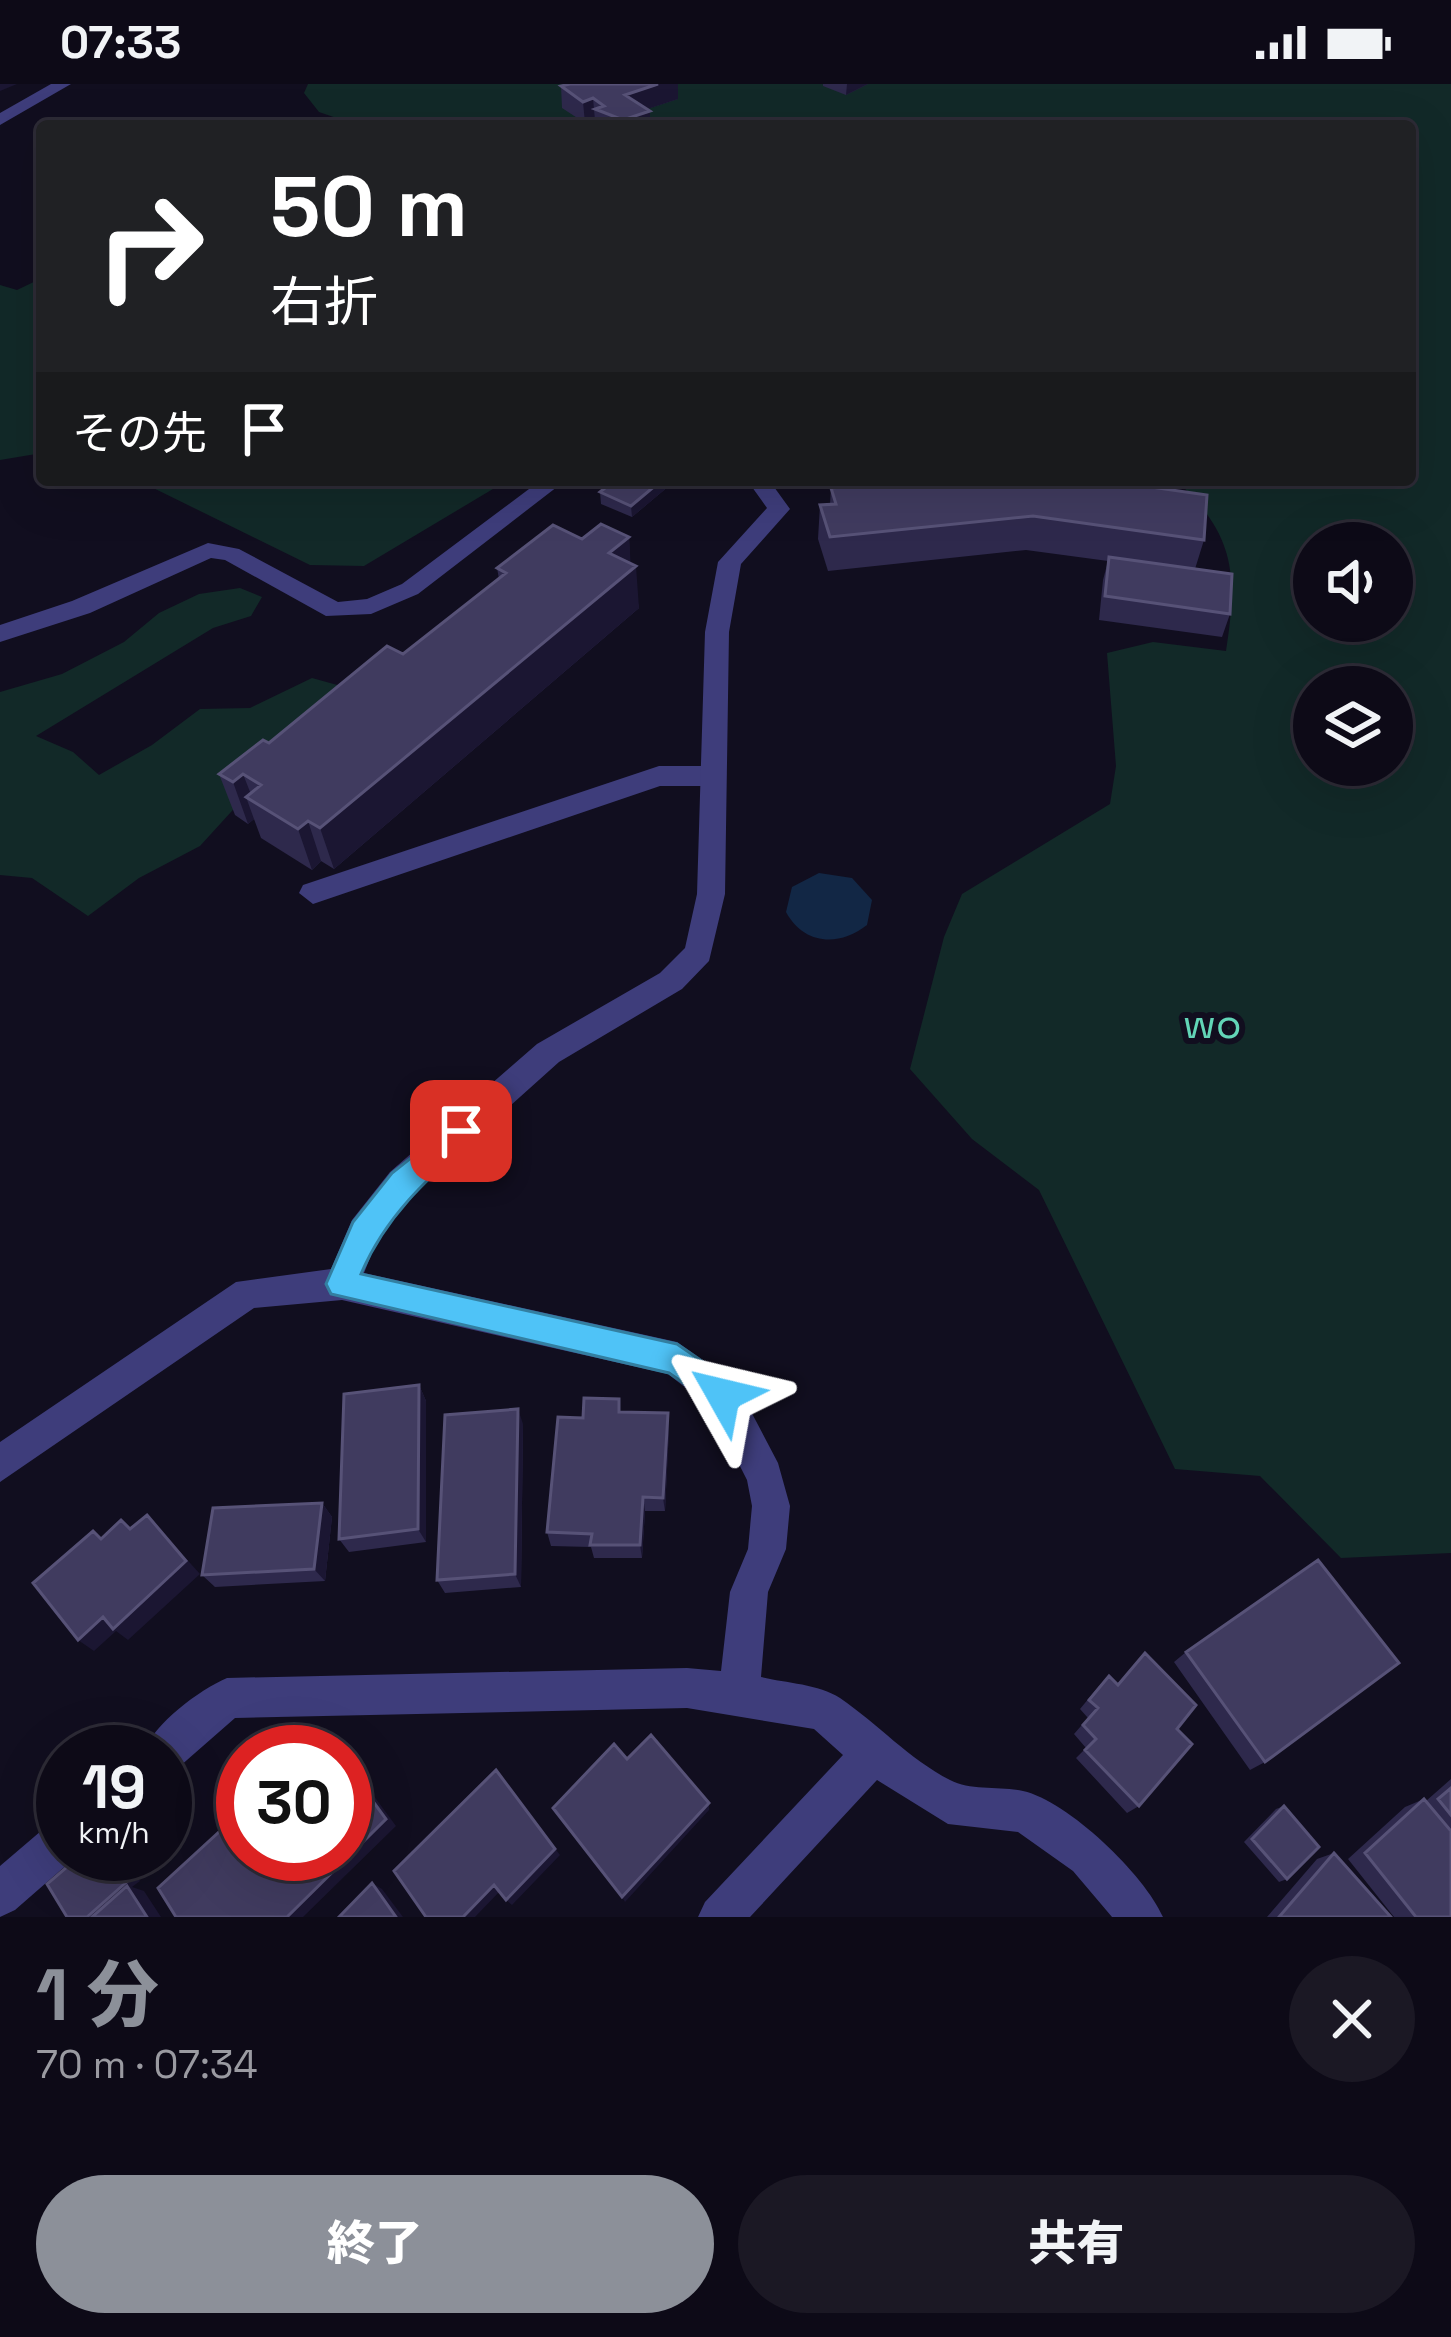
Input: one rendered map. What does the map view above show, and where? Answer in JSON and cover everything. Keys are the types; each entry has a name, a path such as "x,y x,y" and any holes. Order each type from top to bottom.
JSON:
{"street":[{"path":"0,121 63,84"},
{"path":"0,634 81,607 208,550 231,554 335,610 370,605 410,589 547,486"},
{"path":"342,1284 364,1231 402,1183 548,1053 671,981 699,953 711,894 717,632 730,562 779,509 762,486"},
{"path":"313,893 659,776 712,776"},
{"path":"0,1464 248,1293 342,1284 677,1360 723,1395 765,1476 771,1506 767,1550 749,1592 739,1693"},
{"path":"192,1728 227,1698 686,1688 739,1693 824,1712 873,1754 948,1803 1025,1812 1088,1856 1142,1917"},
{"path":"720,1917 873,1754"},
{"path":"0,1895 36,1864"}],"green space":[{"name":"wo","path":"308,84 1451,84 1451,1553 1341,1558 1260,1476 1175,1469 1039,1190 972,1139 910,1069 944,937 962,894 1110,804 1116,766 1107,653 1153,642 1226,651 1232,600 1228,557 1210,519 1182,486 1416,486 1416,120 342,120 319,112 304,93"},
{"path":"36,281 36,454 0,460 0,285 17,290"},
{"path":"149,486 498,486 364,566 310,565"},
{"path":"240,588 262,597 251,616 213,628 36,736 73,752 99,775 152,745 200,709 250,708 312,678 359,691 241,801 200,846 139,878 88,916 32,878 0,875 0,692 62,674 124,642 159,613 199,594"}],"water":[{"path":"819,873 852,878 872,900 867,925 845,937 823,939 794,923 786,912 792,887"}],"building":[{"path":"658,84 625,95 650,111 623,120 595,109 604,106 593,98 583,102 561,86"},
{"path":"608,486 655,486 631,506 600,492"},
{"path":"1144,486 1207,495 1204,540 1033,516 830,537 820,505 836,504 831,488"},
{"path":"601,524 629,537 609,553 636,566 320,828 308,821 298,829 246,797 261,785 243,774 233,782 219,774 263,740 269,743 387,646 403,654 506,573 497,568 553,525 582,539"},
{"path":"1109,557 1232,574 1230,614 1105,596"},
{"path":"419,1385 418,1529 339,1539 344,1394"},
{"path":"584,1398 619,1399 619,1412 668,1413 663,1498 643,1497 640,1545 590,1545 592,1534 547,1532 558,1417 583,1418"},
{"path":"518,1409 515,1574 437,1580 445,1415"},
{"path":"322,1503 314,1569 202,1575 213,1508"},
{"path":"147,1515 186,1561 113,1629 103,1617 78,1640 33,1583 93,1531 101,1539 121,1520 130,1529"},
{"path":"1318,1560 1399,1663 1265,1762 1186,1652"},
{"path":"1145,1653 1196,1705 1177,1729 1192,1744 1139,1806 1085,1750 1096,1739 1083,1725 1098,1708 1089,1700 1109,1676 1118,1685"},
{"path":"651,1735 709,1803 622,1897 553,1808 614,1744 627,1759"},
{"path":"496,1770 555,1849 506,1900 494,1885 463,1917 426,1917 394,1871"},
{"path":"1451,1788 1451,1815 1438,1799"},
{"path":"1424,1799 1451,1831 1451,1917 1416,1917 1365,1853"},
{"path":"372,1800 386,1819 372,1833"},
{"path":"1284,1806 1319,1847 1287,1879 1252,1839"},
{"path":"216,1835 216,1881 323,1881 287,1917 176,1917 158,1888 166,1881 192,1881 192,1857"},
{"path":"1334,1853 1391,1917 1279,1917"},
{"path":"128,1881 87,1917 67,1917 47,1884"},
{"path":"372,1883 396,1917 339,1917"},
{"path":"127,1886 147,1917 92,1917"}],"route":[{"path":"461,1131 402,1183 364,1231 342,1284 677,1360 723,1395"}]}
